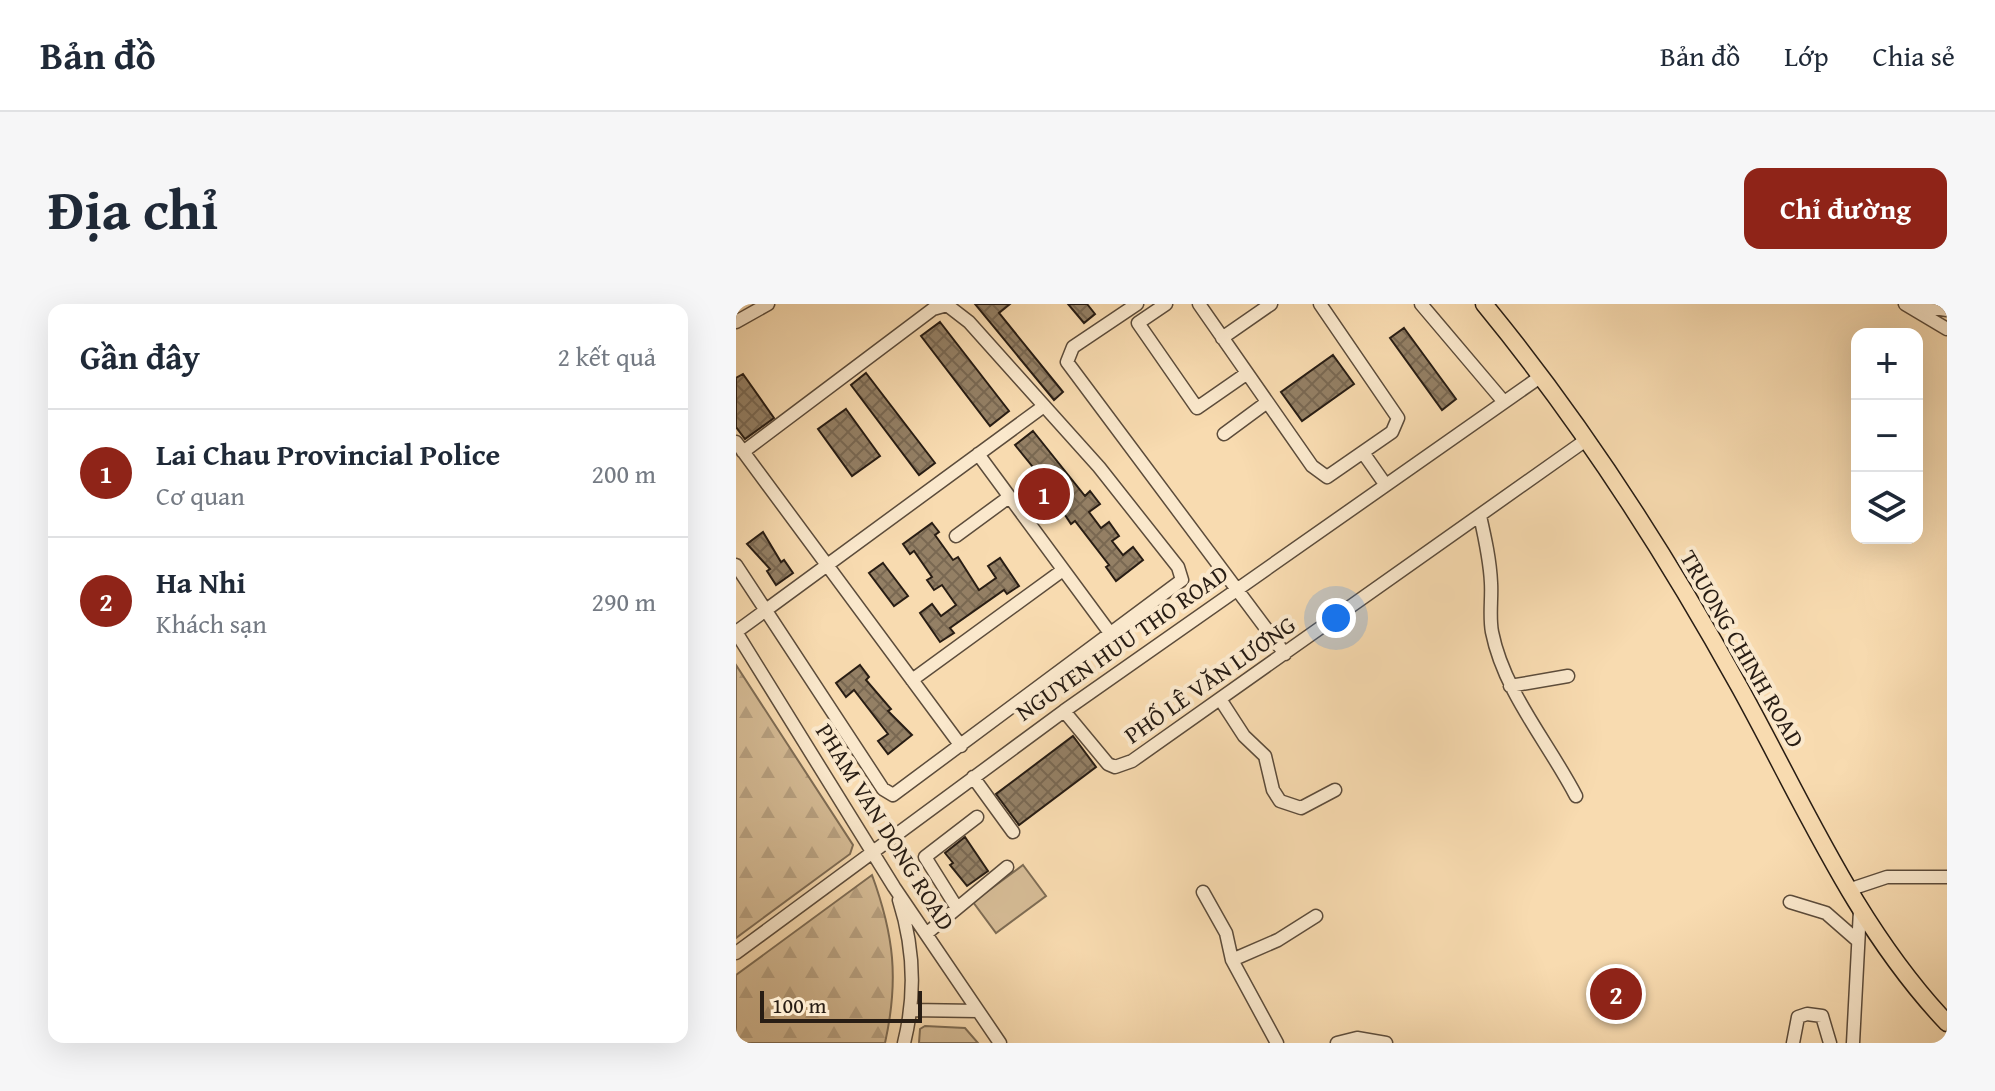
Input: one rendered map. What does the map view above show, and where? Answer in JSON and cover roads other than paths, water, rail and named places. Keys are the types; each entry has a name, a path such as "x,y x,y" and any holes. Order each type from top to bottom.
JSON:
{"main road":[{"name":"TRUONG CHINH ROAD","path":"1484,304 1586,440 1715,644 1860,910 1895,961 1947,1023"}],"street":[{"path":"736,322 768,304"},
{"path":"1137,304 1073,347 1067,362 1285,654"},
{"path":"1166,304 1138,323 1197,408 1246,374"},
{"path":"1199,304 1266,403 1322,476 1334,474 1364,454 1392,432 1398,418 1320,304"},
{"path":"1222,338 1271,304"},
{"path":"1421,304 1504,402"},
{"path":"1907,304 1947,310"},
{"path":"1907,304 1947,329"},
{"path":"736,565 886,792 898,794 1110,633 1179,585 1182,574 1099,467 955,308 941,305 739,447 961,746"},
{"name":"NGUYEN HUU THO ROAD","path":"736,953 1064,711 1540,377"},
{"path":"1224,434 1266,403"},
{"path":"736,632 1044,406"},
{"name":"PHỐ LÊ VĂN LƯƠNG","path":"1064,711 1093,750 1115,767 1132,761 1586,440"},
{"path":"978,454 1110,633"},
{"path":"1364,454 1385,484"},
{"path":"956,536 1009,497"},
{"path":"1480,516 1491,580 1491,627 1510,686 1548,744 1576,796"},
{"path":"912,680 1063,570"},
{"name":"PHAM VAN DONG ROAD","path":"736,632 894,887 1000,1043"},
{"path":"1510,686 1568,676"},
{"path":"1220,699 1244,736 1265,756 1273,790 1280,801 1301,808 1335,790"},
{"path":"973,777 1013,832"},
{"path":"957,908 925,857 977,817"},
{"path":"926,934 1007,867"},
{"path":"1848,890 1887,877 1947,877"},
{"path":"894,887 910,948 911,1010 904,1043"},
{"path":"1203,892 1226,933 1232,960 1277,1043"},
{"path":"1790,902 1826,913 1858,941"},
{"path":"1853,1043 1860,910"},
{"path":"1232,960 1278,940 1316,916"},
{"path":"911,1010 978,1011"},
{"path":"1793,1043 1798,1017 1807,1014 1822,1016 1830,1043"},
{"path":"1337,1043 1357,1038 1386,1043"}],"place":[{"name":"Lai Chau Provincial Police","path":"1044,494"},
{"name":"Ha Nhi","path":"1616,994"}]}
